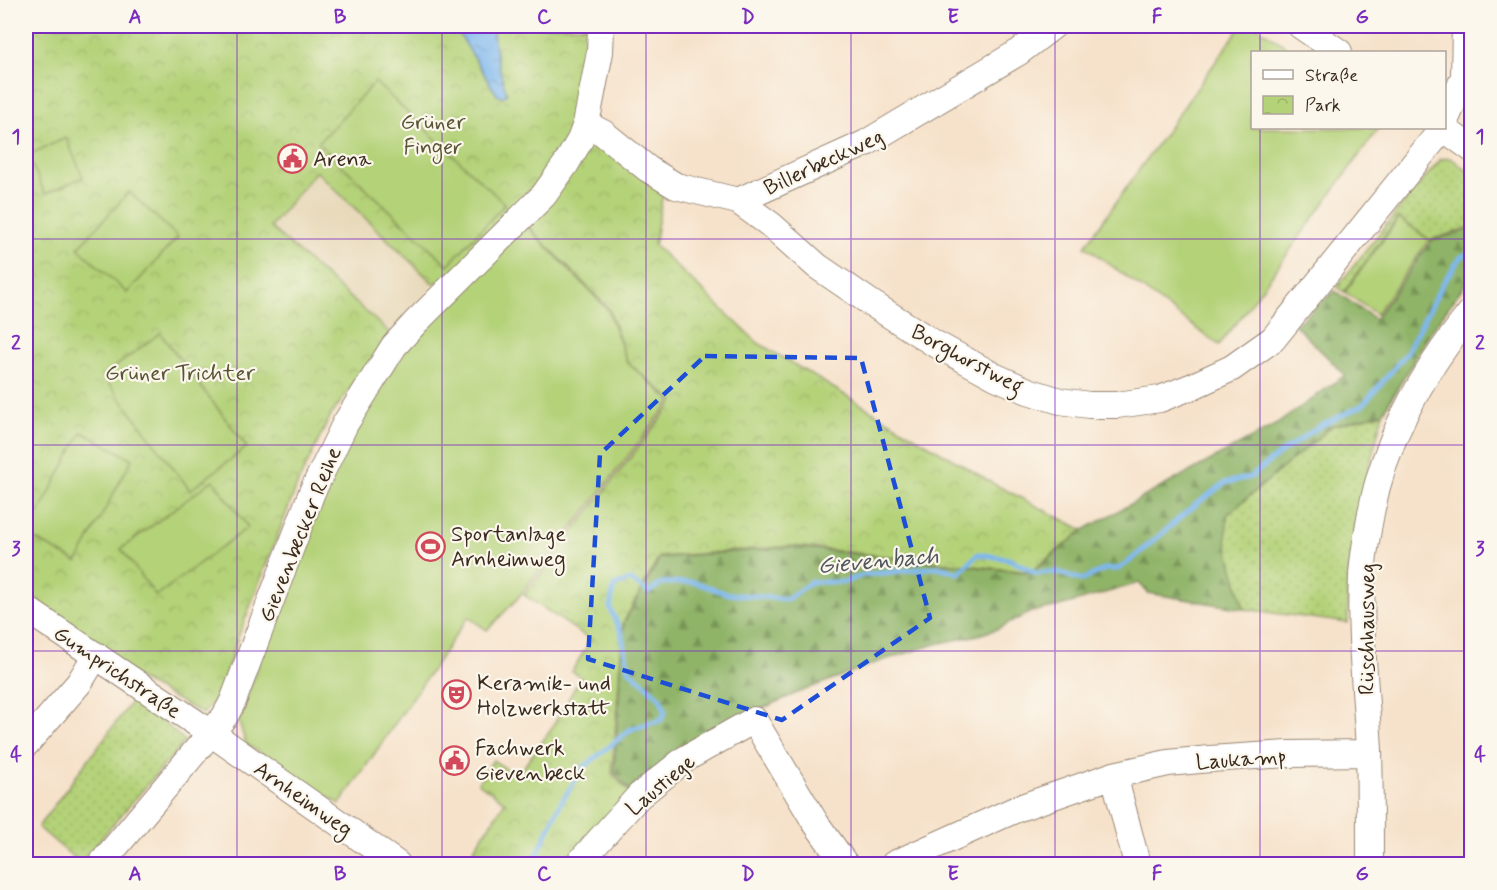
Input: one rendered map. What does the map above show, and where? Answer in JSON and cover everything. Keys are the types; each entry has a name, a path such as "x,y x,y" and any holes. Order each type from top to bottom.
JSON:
{"street":[{"name":"Gievenbecker Reihe","path":"100,864 225,716 233,701 312,492 345,424 394,346 544,195 566,164 586,124 600,52 601,26"},
{"name":"Billerbeckweg","path":"586,124 603,133 648,169 676,186 738,201 867,143 1019,52 1053,26"},
{"path":"1301,26 1338,51"},
{"name":"Borghorstweg","path":"1446,120 1464,77 1465,26"},
{"name":"Borghorstweg","path":"738,201 771,225 817,266 932,342 996,377 1028,391 1060,401 1089,405 1117,405 1160,399 1193,386 1232,368 1273,339 1441,129"},
{"path":"1446,129 1472,149"},
{"name":"Rüschhausweg","path":"1370,864 1369,753 1362,634 1362,576 1371,512 1383,469 1399,426 1421,383 1443,348 1472,311"},
{"name":"Gumprichstraße","path":"26,609 211,733"},
{"path":"26,744 79,683 96,655"},
{"name":"Laustiege","path":"578,864 639,796 685,759 754,720 815,822 845,864"},
{"name":"Arnheimweg","path":"211,733 398,864"},
{"name":"Laukamp","path":"904,862 1019,808 1114,775 1168,763 1210,759 1288,754 1369,753"},
{"path":"1114,775 1137,864"}],"highlighted area":[{"path":"705,356 861,358 930,618 782,720 588,659 600,454"}],"shaded area":[{"path":"316,171 434,284 391,334 270,228"}],"green space":[{"name":"Grüner Trichter","path":"26,26 598,26 585,116 544,174 453,273 434,284 316,171 270,227 391,334 331,415 298,483 235,645 220,693 203,714 141,680 26,596"},
{"path":"1241,26 1256,26 1293,51 1251,51 1251,129 1378,129 1219,345 1085,246"},
{"path":"375,82 505,204 448,265 318,143"},
{"path":"594,125 665,181 654,245 758,343 994,484 1083,530 1030,572 793,546 659,557 623,623 612,774 632,795 578,864 464,864 505,802 478,783 493,760 517,776 550,731 581,677 572,671 591,640 524,595 674,401 627,362 609,309 521,219"},
{"path":"66,138 83,177 45,194 28,155"},
{"path":"1451,158 1471,174 1471,227 1430,240 1398,217 1344,292 1337,287 1441,159"},
{"path":"129,192 178,237 127,293 78,248"},
{"path":"1399,218 1429,240 1376,314 1345,292"},
{"name":"Sportanlage Arnheimweg","path":"521,220 608,310 627,362 671,401 517,599 487,630 468,617 340,804 246,744 239,722 319,496 352,432 401,353"},
{"path":"1471,229 1471,276 1432,330 1383,413 1332,426 1227,515 1226,542 1244,609 1148,593 1139,583 1031,612 997,629 936,644 878,662 797,693 750,714 633,794 614,773 624,623 660,558 793,547 1031,573 1083,530 1277,424 1345,375 1295,325 1335,291 1375,319 1431,241"},
{"path":"160,333 247,447 190,490 103,376"},
{"path":"1383,413 1358,511 1347,582 1348,623 1244,609 1226,542 1227,515 1332,426"},
{"path":"82,432 132,459 77,562 27,535"},
{"path":"213,480 248,527 156,596 121,549"},
{"path":"135,697 185,741 80,863 38,827"}],"water":[{"path":"447,26 493,26 499,68 507,94 502,97 497,95 457,30"}],"waterway":[{"name":"Gievenbach","path":"533,864 560,804 584,767 631,729 661,720 665,711 660,698 629,670 621,632 610,608 614,586 630,580 649,592 662,583 694,582 728,594 787,599 811,582 845,582 863,575 938,567 959,573 978,554 1009,559 1036,573 1057,572 1082,580 1105,569 1118,569 1225,483 1251,477 1279,454 1320,426 1363,405 1406,354 1443,283 1461,257 1472,252"}],"place":[{"name":"Arena","path":"292,158"},
{"name":"Sportanlage Arnheimweg","path":"430,546"},
{"name":"Keramik- und Holzwerkstatt","path":"456,695"},
{"name":"Fachwerk Gievenbeck","path":"454,760"}],"park label":[{"name":"Grüner Finger","path":"433,134"}]}
